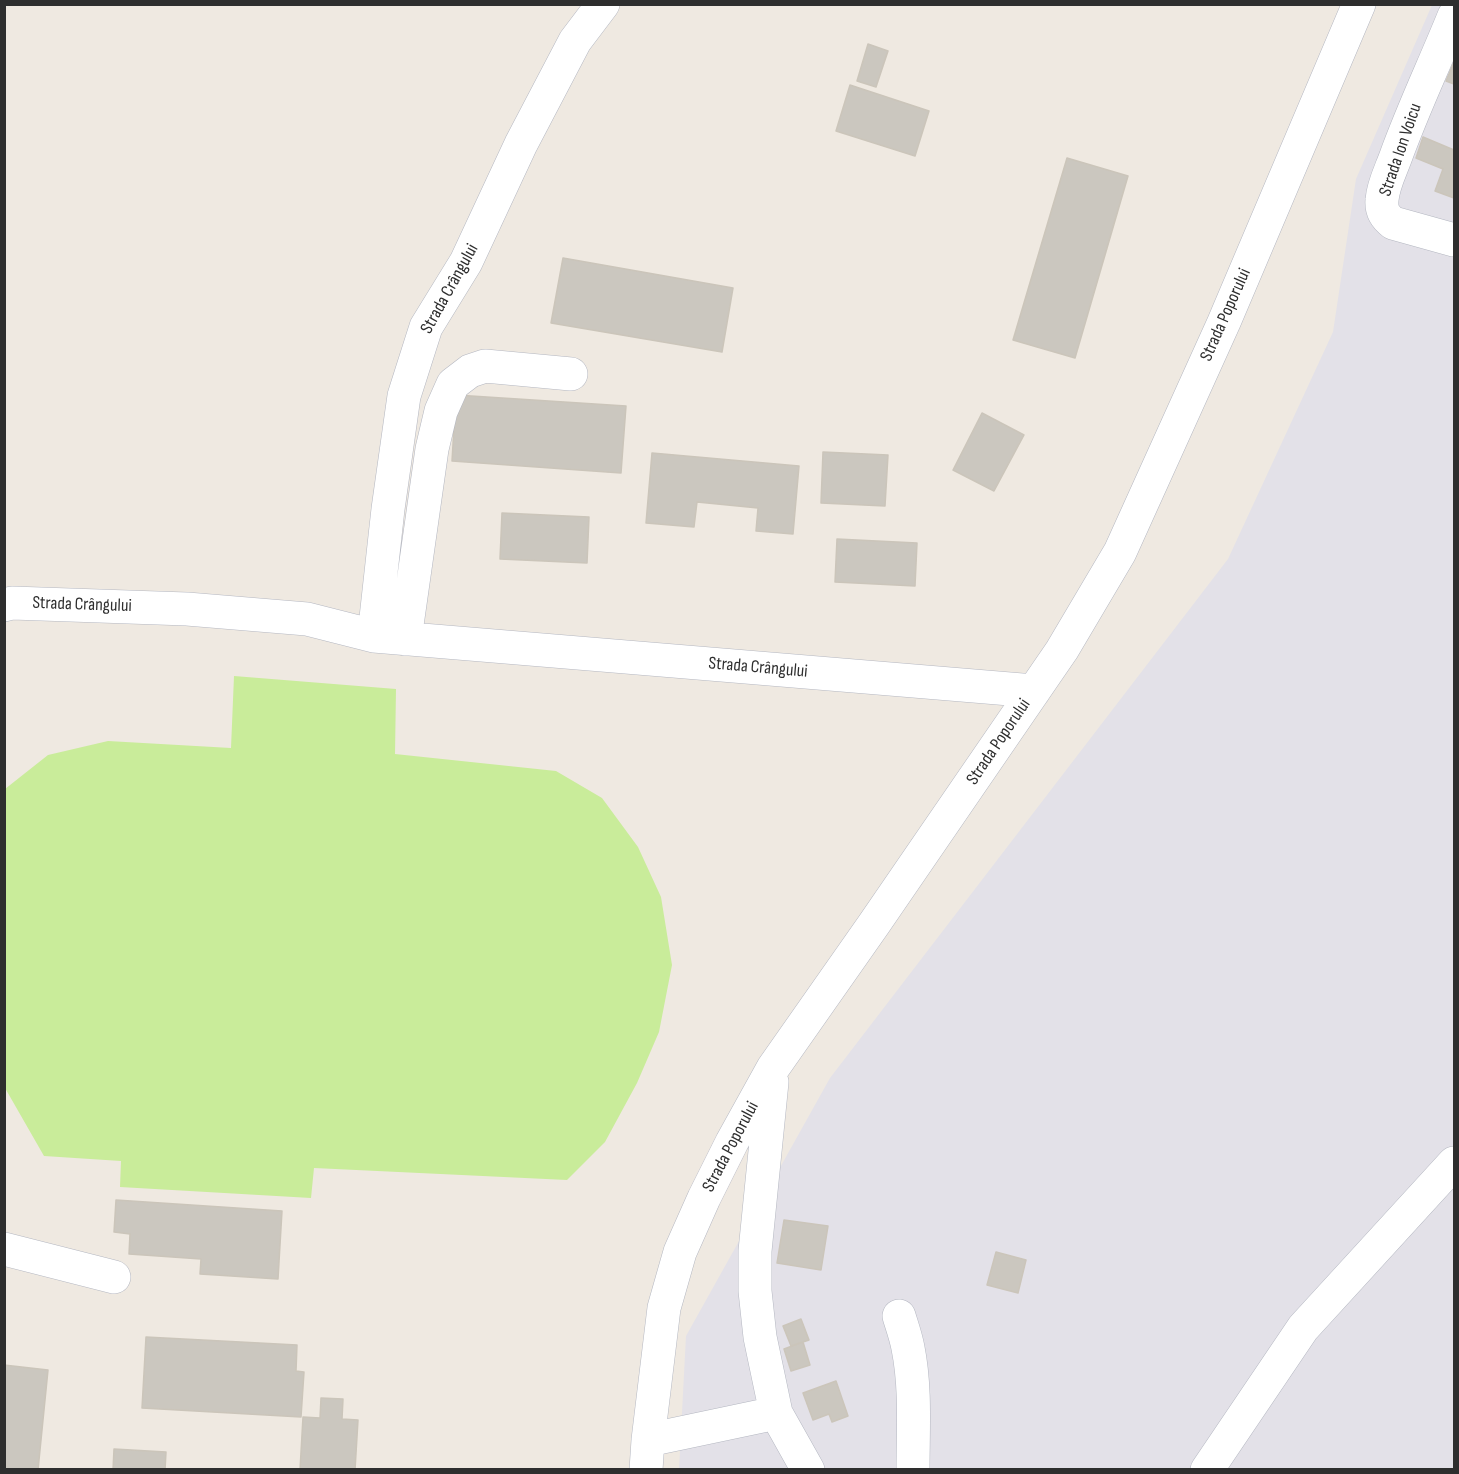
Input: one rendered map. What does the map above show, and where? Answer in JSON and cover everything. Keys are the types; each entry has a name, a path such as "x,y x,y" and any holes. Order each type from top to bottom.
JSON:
{"street":[{"name":"Strada Crângului","path":"390,638 388,509 404,396 426,327 466,262 521,144 575,41 603,4"},
{"name":"Strada Poporului","path":"647,1455 664,1308 680,1252 704,1198 773,1068 881,915 1062,650 1120,552 1224,322 1359,4"},
{"name":"Strada Ion Voicu","path":"1455,16 1403,135 1382,202 1386,218 1393,223 1455,240"},
{"path":"390,638 441,411 453,384 470,371 485,366 571,374"},
{"name":"Strada Crângului","path":"4,604 187,609 307,619 390,638 1034,690"},
{"path":"773,1068 755,1251 755,1291 760,1336 776,1413 808,1470"},
{"path":"1207,1470 1303,1328 1455,1163"},
{"path":"4,1249 114,1277"},
{"path":"899,1316 908,1346 912,1374 913,1470"},
{"path":"647,1455 776,1413"}],"shaded area":[{"path":"1432,5 1454,5 1454,1469 679,1470 686,1336 830,1078 1228,559 1333,332 1356,179"}],"green space":[{"path":"234,676 396,689 395,754 556,771 602,798 638,847 661,897 672,965 659,1032 637,1083 605,1142 567,1180 314,1168 311,1198 120,1187 121,1161 44,1156 5,1088 5,789 48,755 108,741 231,748"}],"building":[{"path":"868,44 888,51 876,87 857,81"},
{"path":"1454,62 1454,84 1446,81"},
{"path":"850,85 929,111 915,156 836,131"},
{"path":"1423,137 1454,150 1454,198 1435,191 1443,169 1416,158"},
{"path":"1067,158 1128,176 1075,358 1013,340"},
{"path":"563,258 733,288 722,352 551,323"},
{"path":"456,395 626,406 621,473 452,461"},
{"path":"982,413 1024,435 994,491 953,470"},
{"path":"823,452 888,455 885,506 821,503"},
{"path":"652,453 799,466 793,534 756,531 758,508 697,502 694,527 646,523"},
{"path":"502,513 589,517 587,563 500,559"},
{"path":"837,539 917,543 915,586 835,582"},
{"path":"116,1200 282,1211 278,1279 200,1274 201,1259 129,1254 130,1234 114,1232"},
{"path":"784,1220 828,1226 821,1270 777,1263"},
{"path":"996,1252 1026,1260 1018,1293 987,1285"},
{"path":"801,1319 809,1340 791,1346 783,1326"},
{"path":"146,1337 297,1345 296,1371 304,1372 301,1417 142,1408"},
{"path":"803,1342 810,1365 791,1371 784,1349"},
{"path":"4,1365 48,1370 38,1470 4,1470"},
{"path":"836,1381 848,1416 832,1422 829,1414 813,1420 803,1393"},
{"path":"321,1398 343,1399 342,1419 358,1420 355,1470 300,1470 303,1417 320,1418"},
{"path":"114,1449 166,1452 165,1470 113,1470"}]}
